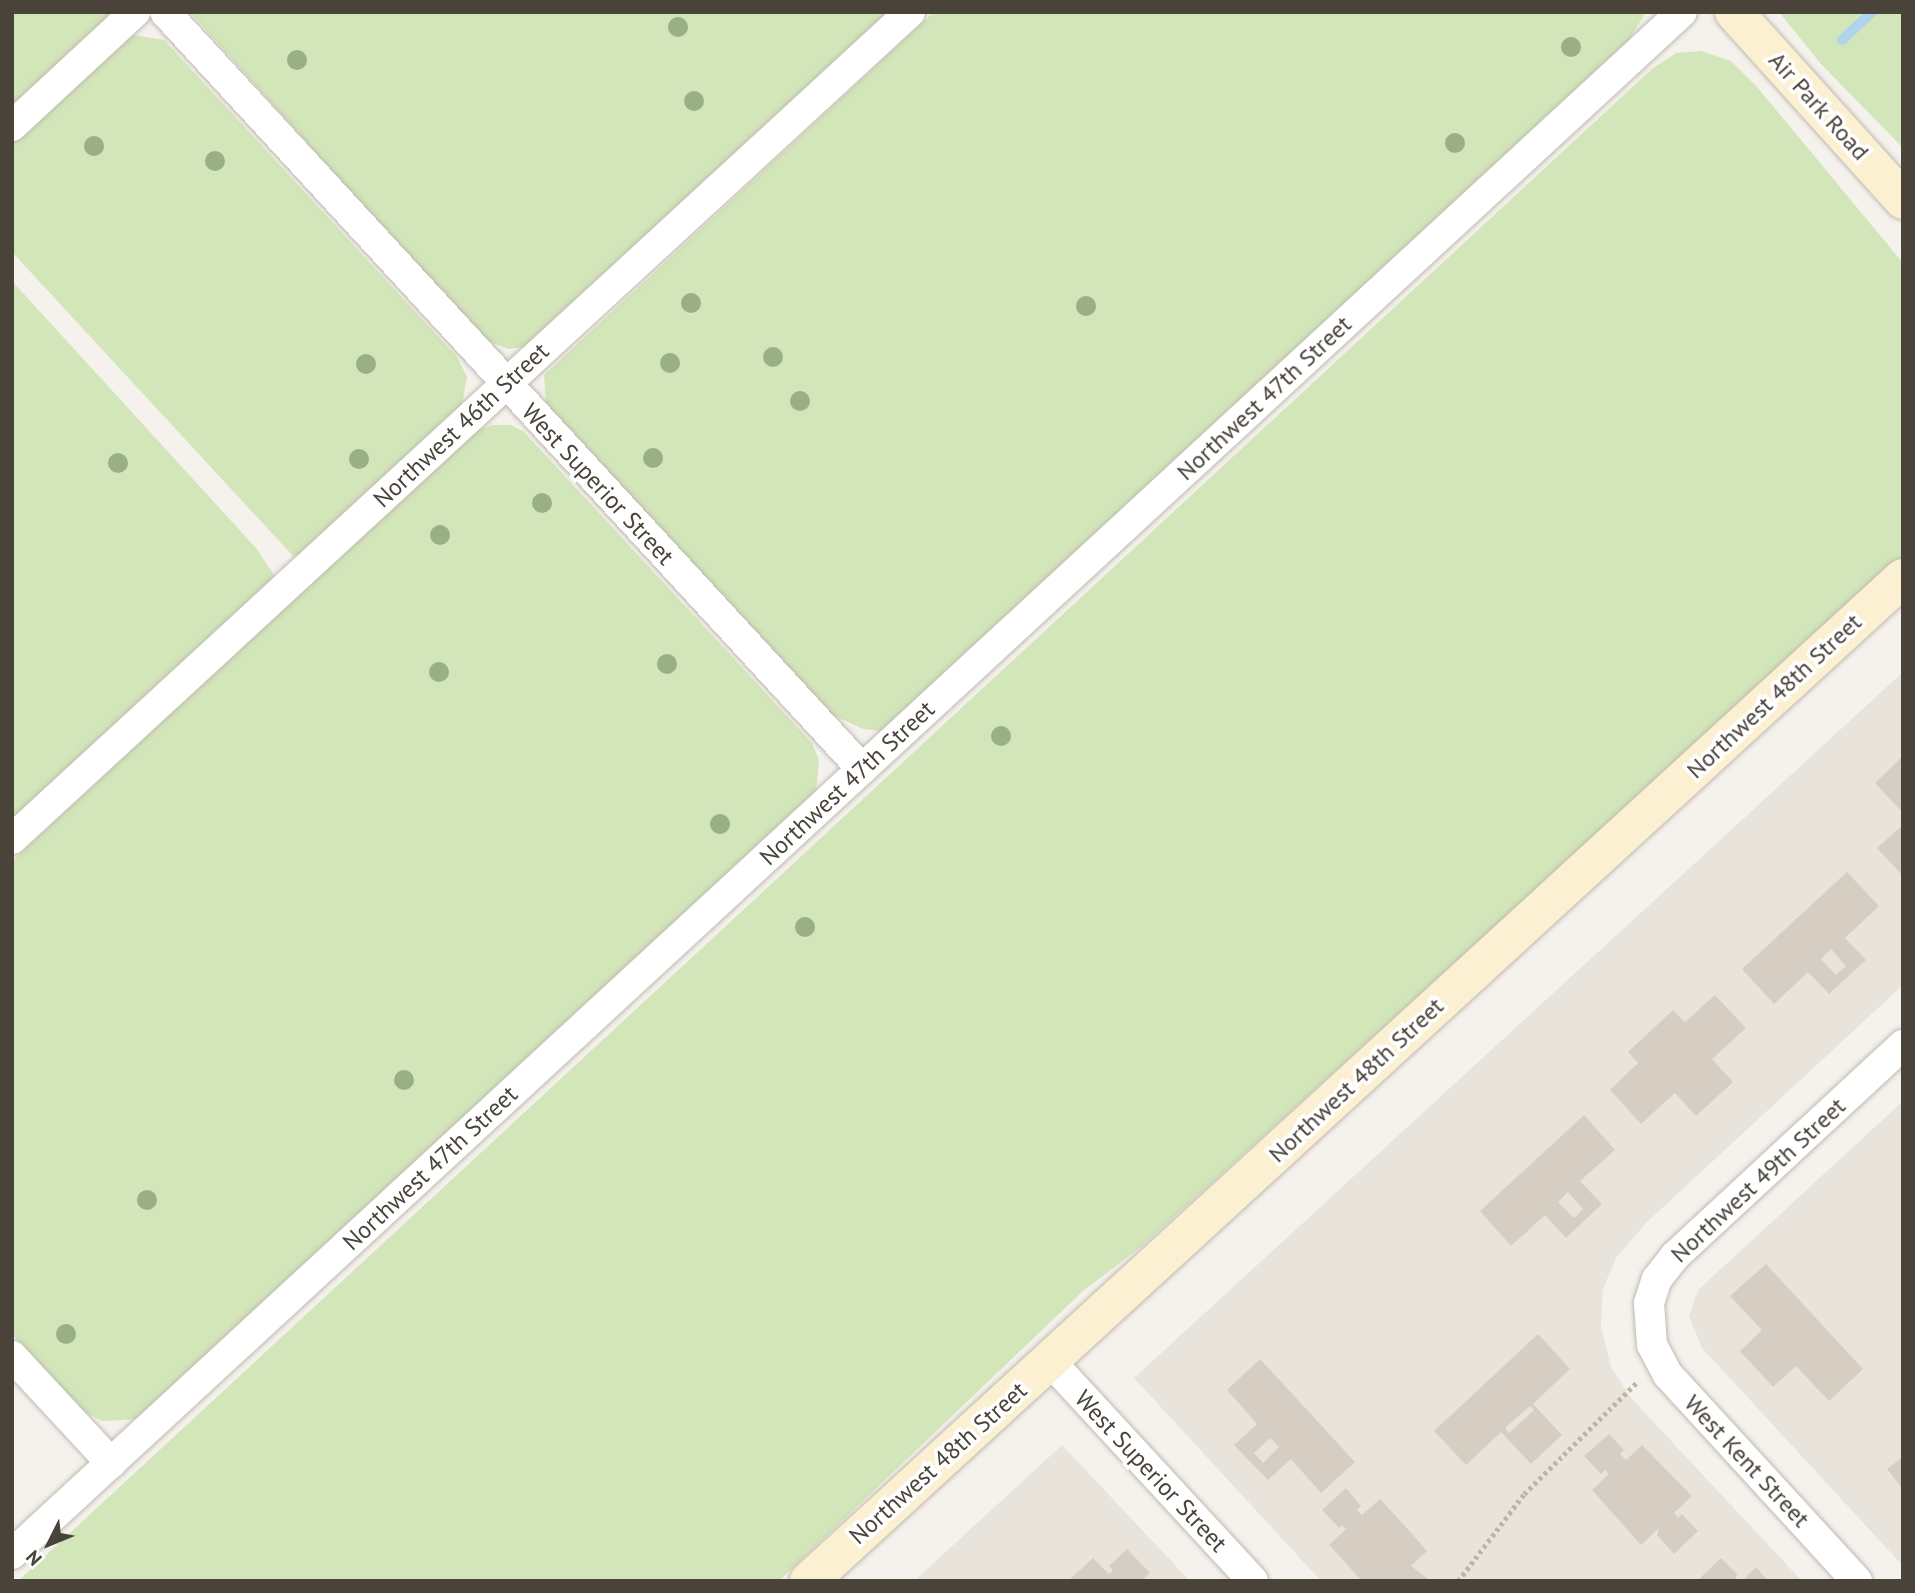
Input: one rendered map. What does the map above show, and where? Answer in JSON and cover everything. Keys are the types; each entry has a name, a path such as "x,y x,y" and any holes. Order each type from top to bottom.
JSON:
{"main road":[{"name":"Air Park Road","path":"1734,12 1903,200"},
{"name":"Northwest 48th Street","path":"809,1581 1903,578"}],"street":[{"path":"12,126 135,12"},
{"name":"West Superior Street","path":"165,12 862,769"},
{"name":"Northwest 46th Street","path":"12,839 910,12"},
{"name":"Northwest 47th Street","path":"12,1554 1682,12"},
{"name":"Northwest 49th Street","path":"1654,1347 1652,1291 1665,1267 1903,1045"},
{"name":"West Kent Street","path":"1654,1347 1857,1581"},
{"path":"12,1356 111,1463"},
{"name":"West Superior Street","path":"1050,1361 1253,1581"}],"path":[{"path":"1458,1581 1524,1494 1654,1347"}],"shaded area":[{"path":"1903,672 1903,985 1646,1223 1616,1258 1603,1289 1601,1326 1611,1367 1632,1399 1802,1581 1321,1581 1134,1378"},
{"path":"1903,1101 1903,1566 1702,1348 1689,1316 1698,1290"},
{"path":"1062,1445 1190,1581 914,1581"}],"green space":[{"path":"12,12 110,12 98,31 12,110"},
{"path":"190,12 896,12 533,346 509,349 484,340"},
{"path":"934,12 1646,12 1627,43 897,720 880,731 863,729 829,713 546,406 544,375"},
{"path":"1779,12 1903,12 1903,148 1821,64"},
{"path":"133,35 164,40 457,357 467,377 461,410 307,553 293,556 12,252 12,143"},
{"path":"1701,51 1731,61 1757,87 1903,263 1903,557 1142,1246 1083,1291 779,1581 18,1581 1653,68 1676,53"},
{"path":"12,281 256,548 274,575 264,595 12,826"},
{"path":"493,425 511,425 524,432 812,743 819,760 816,794 143,1419 102,1421 81,1410 12,1334 12,861 477,430"}],"building":[{"path":"1903,756 1903,813 1875,783"},
{"path":"1903,825 1903,876 1877,848"},
{"path":"1847,872 1879,906 1845,938 1866,960 1829,994 1808,972 1774,1004 1742,969","holes":["1831,949 1846,966 1836,975 1821,959"]},
{"path":"1715,995 1746,1028 1712,1059 1733,1082 1696,1116 1675,1093 1641,1124 1610,1090 1638,1063 1628,1052 1673,1010 1685,1022"},
{"path":"1584,1115 1615,1150 1580,1181 1602,1204 1566,1238 1545,1215 1511,1246 1480,1211","holes":["1568,1192 1583,1209 1574,1218 1558,1202"]},
{"path":"1766,1264 1863,1369 1829,1401 1796,1366 1773,1387 1740,1351 1762,1330 1730,1296"},
{"path":"1538,1334 1570,1369 1533,1404 1562,1435 1531,1464 1501,1432 1466,1465 1434,1431","holes":["1530,1406 1534,1410 1509,1433 1505,1428"]},
{"path":"1260,1359 1355,1462 1321,1493 1291,1459 1268,1480 1234,1445 1257,1424 1227,1390","holes":["1270,1438 1279,1447 1263,1463 1254,1453"]},
{"path":"1609,1434 1624,1450 1620,1454 1626,1460 1642,1445 1692,1496 1674,1513 1678,1518 1682,1514 1698,1531 1674,1554 1657,1535 1659,1528 1641,1545 1592,1490 1609,1474 1605,1470 1601,1474 1584,1456"},
{"path":"1903,1457 1903,1489 1887,1469"},
{"path":"1346,1488 1361,1506 1357,1510 1362,1515 1380,1499 1404,1525 1427,1551 1411,1566 1431,1581 1362,1581 1329,1545 1346,1529 1342,1525 1339,1528 1322,1510"},
{"path":"1127,1549 1150,1573 1141,1581 1068,1581 1093,1558 1109,1574 1113,1570 1109,1566"},
{"path":"1721,1558 1737,1574 1735,1581 1697,1581"},
{"path":"1756,1567 1768,1581 1742,1581"}],"waterway":[{"path":"1842,40 1872,12"}]}
